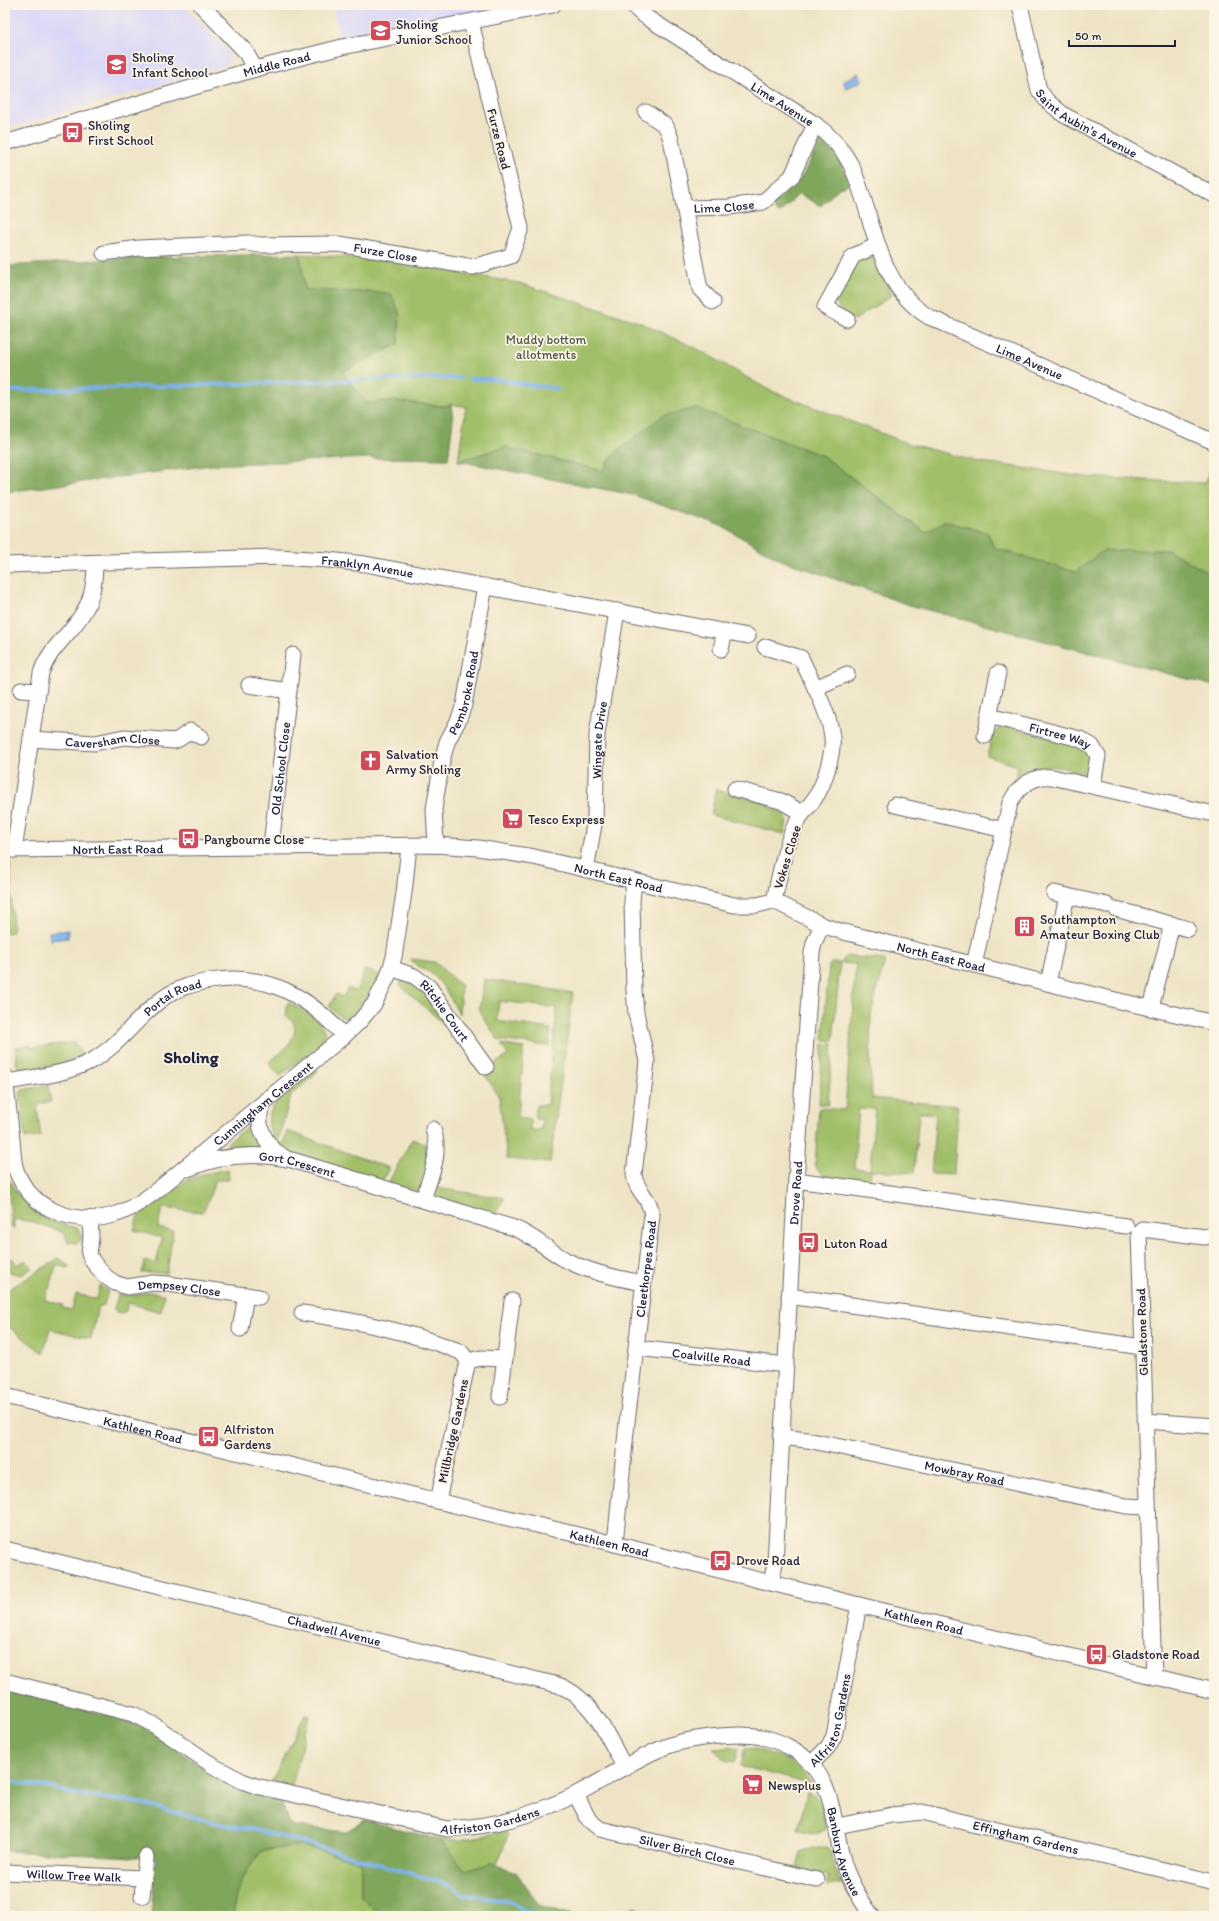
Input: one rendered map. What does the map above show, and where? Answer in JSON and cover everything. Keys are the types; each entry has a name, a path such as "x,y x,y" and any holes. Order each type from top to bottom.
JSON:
{"street":[{"path":"201,5 245,51 255,69"},
{"name":"Middle Road","path":"5,143 255,69 349,45 553,5"},
{"name":"Lime Avenue","path":"634,5 637,10 649,19 815,124 836,142 851,165 885,264 897,286 915,308 929,317 1214,442"},
{"name":"Saint Aubin's Avenue","path":"1020,5 1039,90 1047,101 1069,118 1214,195"},
{"name":"Furze Road","path":"471,22 521,228 512,256"},
{"name":"Lime Close","path":"646,112 666,126 671,139 700,289 713,302"},
{"name":"Lime Close","path":"685,208 729,207 763,202 792,176 815,124"},
{"name":"Furze Close","path":"104,253 139,248 248,243 259,245 339,244 473,267 512,256"},
{"path":"847,319 825,307 853,256 878,245"},
{"name":"Franklyn Avenue","path":"5,565 241,558 306,558 365,564 748,636"},
{"path":"9,850 31,739 41,673 47,658 87,606 95,577 94,562"},
{"name":"Pembroke Road","path":"436,846 434,809 442,761 447,742 458,721 464,705 485,586"},
{"name":"Wingate Drive","path":"586,870 595,819 597,734 617,611"},
{"path":"721,649 725,631"},
{"name":"Vokes Close","path":"765,647 801,658 829,722 832,745 821,788 814,800 797,821 790,838 774,901"},
{"name":"Old School Close","path":"271,846 293,655"},
{"path":"985,736 998,673"},
{"path":"815,688 847,674"},
{"path":"249,685 289,691"},
{"path":"22,690 38,691"},
{"name":"Firtree Way","path":"989,716 1080,739 1089,743 1098,756 1093,785"},
{"name":"Caversham Close","path":"31,739 95,743 124,737 174,741 179,740 192,729"},
{"path":"974,965 1013,796 1022,787 1034,779 1052,776 1214,814"},
{"name":"Vokes Close","path":"735,789 782,801 802,814"},
{"path":"895,805 1004,830"},
{"name":"North East Road","path":"9,850 271,846 436,846 503,851 734,905 757,905 774,901 840,931 1214,1023"},
{"name":"Cunningham Crescent","path":"5,1079 10,1165 26,1189 42,1204 61,1214 90,1219 118,1214 133,1207 172,1178 344,1036 360,1021 374,1004 391,968 404,893 409,846"},
{"name":"Cleethorpes Road","path":"616,1544 652,1215 649,1201 636,1186 634,1174 647,1061 636,1013 634,990 632,901 634,881"},
{"path":"1048,983 1060,894 1188,929"},
{"name":"Drove Road","path":"771,1583 774,1563 796,1180 812,948 822,924"},
{"path":"1151,1008 1172,924"},
{"name":"Ritchie Court","path":"391,968 414,976 429,987 486,1067"},
{"name":"Portal Road","path":"5,1079 54,1074 92,1061 120,1039 162,998 183,987 214,980 244,979 267,983 286,989 313,1007 344,1036"},
{"path":"266,1100 260,1114 264,1136 274,1152 286,1158"},
{"path":"423,1200 437,1150 437,1140 433,1129"},
{"name":"Gort Crescent","path":"172,1178 195,1166 226,1157 256,1155 286,1158 522,1231 573,1264 644,1283"},
{"path":"796,1180 1126,1226"},
{"name":"Dempsey Close","path":"90,1219 90,1254 99,1270 116,1283 127,1287 153,1283 168,1284 252,1296 240,1329"},
{"name":"Gladstone Road","path":"1154,1677 1139,1232 1142,1229 1205,1237 1214,1232"},
{"path":"790,1296 1142,1347"},
{"path":"500,1397 512,1301"},
{"name":"Millbridge Gardens","path":"302,1313 380,1326 430,1340 455,1349 466,1356 468,1361 438,1501"},
{"name":"Coalville Road","path":"637,1348 786,1365"},
{"name":"Millbridge Gardens","path":"468,1361 481,1358 505,1359"},
{"name":"Kathleen Road","path":"5,1396 1214,1691"},
{"path":"1145,1421 1214,1426"},
{"name":"Mowbray Road","path":"781,1437 807,1440 1126,1506 1148,1507"},
{"name":"Chadwell Avenue","path":"5,1548 484,1666 562,1687 573,1692 589,1708 625,1768"},
{"name":"Alfriston Gardens","path":"5,1681 133,1714 154,1725 215,1767 242,1781 256,1786 434,1827 459,1828 512,1819 553,1805 651,1754 676,1744 700,1739 759,1736 775,1741 798,1753 811,1764 828,1747 834,1736 859,1605"},
{"name":"Banbury Avenue","path":"811,1764 825,1788 832,1807 846,1868 872,1916"},
{"name":"Silver Birch Close","path":"576,1794 590,1820 600,1829 817,1880"},
{"name":"Effingham Gardens","path":"837,1826 901,1814 922,1812 1214,1882"},
{"path":"142,1896 146,1857"},
{"name":"Willow Tree Walk","path":"5,1872 144,1878"}],"shaded area":[{"name":"Sholing Infant School","path":"5,5 183,5 227,49 230,56 229,62 224,66 138,92 5,129"},
{"name":"Sholing Junior School","path":"333,5 553,5 342,47"}],"green space":[{"path":"822,140 839,160 850,184 839,188 821,206 799,194 780,213 775,211 773,205 799,181"},
{"name":"Muddy bottom allotments","path":"300,254 385,260 519,283 639,322 696,348 769,390 907,443 975,461 1085,477 1205,483 1212,465 1214,466 1214,576 1168,550 1103,551 1076,572 994,548 988,533 944,521 926,533 823,456 612,455 603,471 505,447 458,461 466,406 443,406 396,401 366,403 341,372 398,344 391,293 304,290"},
{"path":"300,254 305,290 391,293 400,315 398,344 342,372 366,403 396,401 443,406 451,405 453,420 448,459 369,458 212,465 5,492 5,266 147,257"},
{"path":"866,256 873,258 892,295 855,320 840,309 835,298 854,262"},
{"path":"696,408 823,456 925,533 944,521 988,533 994,548 1076,572 1103,551 1168,550 1214,576 1214,686 909,605 781,560 721,526 633,495 458,461 505,447 603,471 612,455 662,416"},
{"path":"1003,726 1051,737 1078,746 1087,752 1091,757 1090,767 1083,773 1080,773 1070,769 1047,766 1029,771 1016,778 1018,766 987,756 993,733"},
{"path":"716,790 769,803 768,807 783,813 787,819 784,834 711,815"},
{"path":"5,861 10,861 13,932 5,933"},
{"path":"847,956 885,960 871,1014 870,1057 872,1098 958,1106 954,1175 931,1174 936,1114 919,1112 914,1173 871,1170 870,1181 826,1176 820,1173 817,1169 815,1164 819,1108 845,1110 856,964 840,963","holes":["859,1108 875,1109 870,1170 854,1168"]},
{"path":"411,959 435,962 461,986 459,1014 441,983 433,975 414,964"},
{"path":"831,963 840,963 833,1041 823,1040 829,965"},
{"path":"365,970 380,975 362,1006 347,1020 338,1015 329,1007 336,994 343,997 348,988 356,991"},
{"path":"402,979 419,988 438,1009 454,1033 400,985"},
{"path":"484,979 573,993 550,1163 507,1159 499,1097 483,1072 508,1055 501,1044 524,1048 518,1117 531,1120 530,1130 541,1130 542,1119 535,1119 536,1105 547,1105 557,1008 499,1001 497,1021 551,1029 549,1046 498,1040 479,1011"},
{"path":"288,1002 316,1020 321,1025 326,1036 321,1044 280,1076 268,1063 280,1054 294,1035 295,1028 292,1021 286,1015"},
{"path":"74,1042 83,1056 60,1064 20,1071 17,1065 15,1047 31,1045 31,1048"},
{"path":"823,1044 833,1044 828,1105 819,1104"},
{"path":"315,1069 318,1072 291,1095 277,1144 270,1130 269,1120 271,1111 276,1103 291,1087"},
{"path":"48,1085 51,1102 41,1103 37,1108 41,1136 25,1139 20,1094 22,1090"},
{"path":"250,1124 253,1125 259,1143 257,1148 231,1151 227,1146 229,1141"},
{"path":"287,1131 389,1168 382,1182 289,1153 281,1149"},
{"path":"412,1139 428,1145 432,1149 419,1190 415,1191 388,1183"},
{"path":"228,1169 229,1180 216,1180 202,1212 162,1208 158,1228 173,1231 167,1273 142,1273 145,1261 156,1264 162,1238 134,1230 138,1216 187,1180 203,1174"},
{"path":"10,1181 15,1191 30,1209 49,1221 77,1228 82,1235 81,1240 77,1243 68,1242 65,1235 60,1231 33,1222 14,1219 14,1228 12,1228 8,1182"},
{"path":"436,1188 505,1198 494,1216 438,1198 433,1190"},
{"path":"12,1258 17,1265 26,1260 32,1268 22,1275 9,1272"},
{"path":"59,1258 69,1266 68,1268 56,1265 50,1289 48,1289 45,1300 63,1305 62,1308 72,1310 76,1294 97,1299 100,1286 108,1291 104,1305 98,1307 91,1339 50,1329 43,1353 5,1324 5,1292"},
{"path":"148,1292 164,1294 161,1312 128,1303 126,1311 122,1313 116,1312 114,1308 118,1295 137,1295"},
{"path":"5,1690 120,1718 149,1730 218,1778 280,1797 289,1825 345,1832 365,1820 441,1840 466,1871 492,1863 516,1872 539,1905 576,1916 380,1916 361,1897 361,1862 300,1845 261,1851 246,1873 238,1890 235,1898 234,1916 151,1916 156,1858 5,1851"},
{"path":"305,1715 309,1716 292,1786 272,1781"},
{"path":"739,1747 735,1762 727,1761 713,1749"},
{"path":"745,1747 783,1758 792,1763 806,1776 810,1784 741,1766"},
{"path":"807,1792 815,1795 822,1805 825,1829 816,1834 798,1830"},
{"path":"501,1832 507,1833 508,1835 497,1865 492,1863 466,1871 441,1840 461,1840"},
{"path":"300,1845 361,1862 361,1897 380,1916 234,1916 235,1898 238,1890 246,1873 262,1851"},
{"path":"823,1847 828,1848 830,1851 840,1884 827,1886 828,1876 797,1868 801,1852"},
{"path":"636,1907 651,1916 611,1916"}],"water":[{"path":"859,73 862,81 846,88 843,81"},
{"path":"68,930 68,938 50,940 49,932"}],"waterway":[{"path":"5,391 461,378"},
{"path":"469,379 493,379 558,389"},
{"path":"5,1781 49,1787 69,1793 139,1803 220,1824 255,1830 299,1841 450,1885 462,1894 513,1902 523,1910 543,1916"}],"place":[{"name":"Sholing Junior School","path":"381,31"},
{"name":"Sholing Infant School","path":"116,64"},
{"name":"Sholing First School","path":"73,132"},
{"name":"Salvation Army Sholing","path":"370,761"},
{"name":"Tesco Express","path":"512,819"},
{"name":"Pangbourne Close","path":"188,839"},
{"name":"Southampton Amateur Boxing Club","path":"1025,926"},
{"name":"Luton Road","path":"808,1243"},
{"name":"Alfriston Gardens","path":"208,1436"},
{"name":"Drove Road","path":"720,1560"},
{"name":"Gladstone Road","path":"1096,1654"},
{"name":"Newsplus","path":"753,1785"}],"district":[{"name":"Sholing","path":"191,1057"}]}
